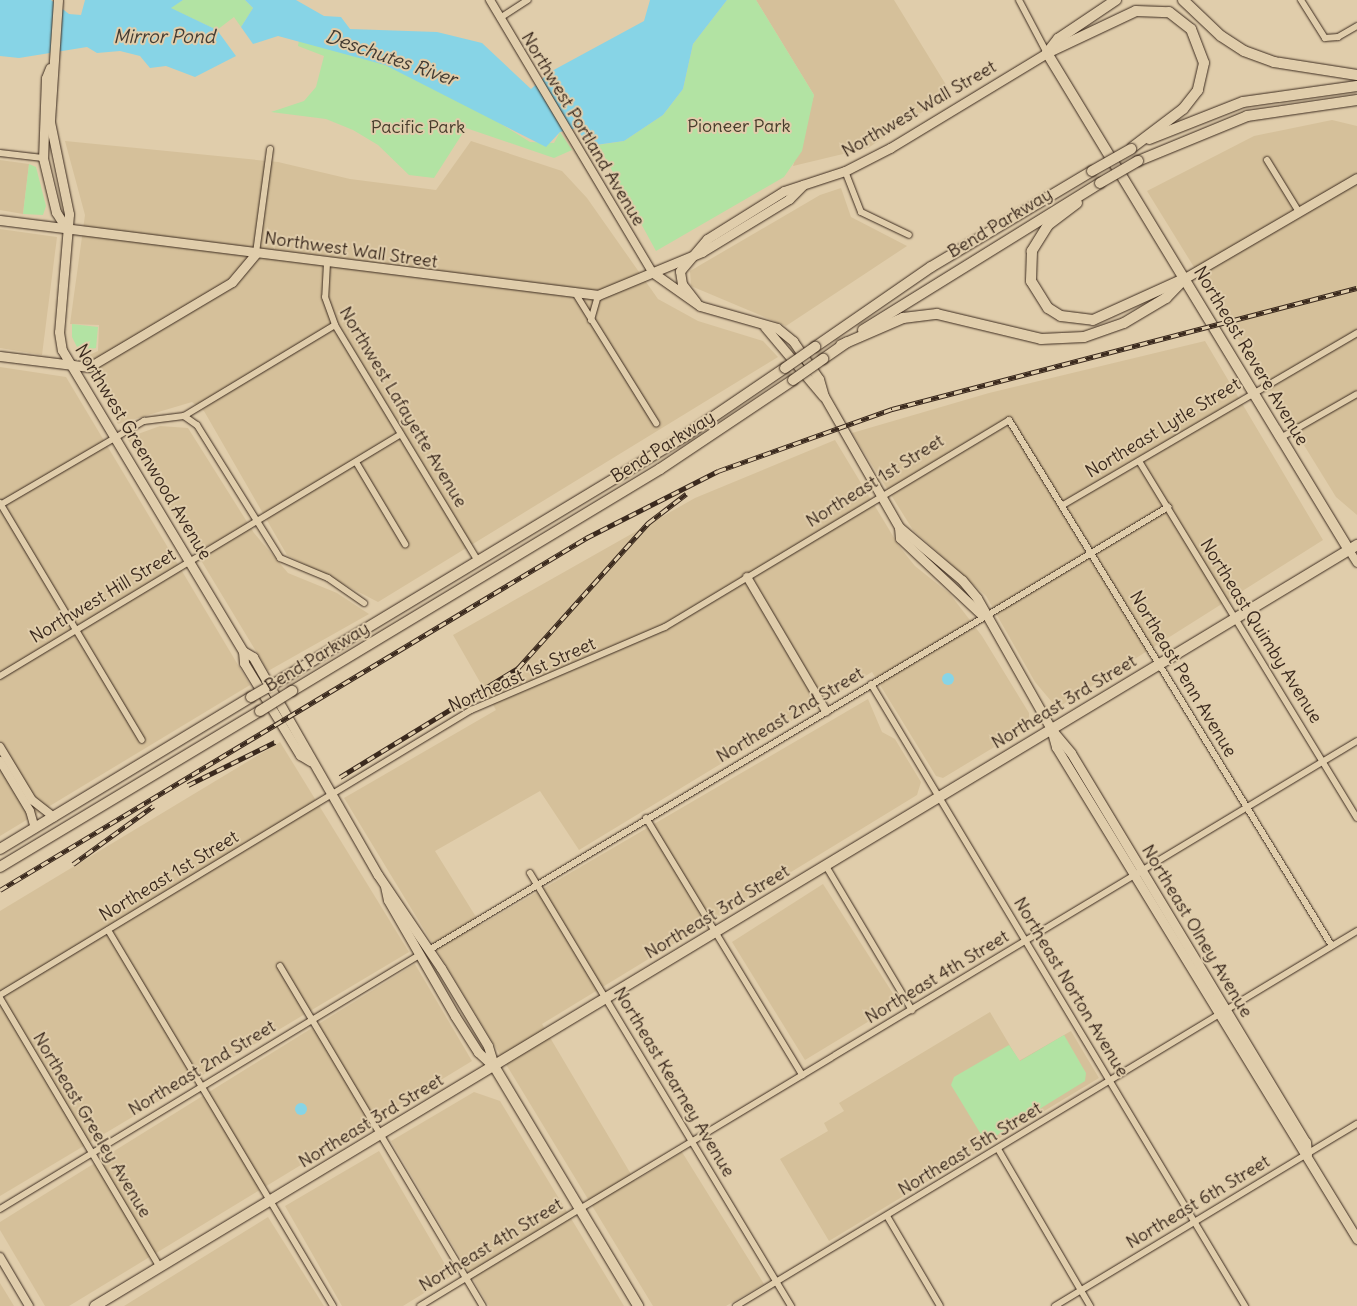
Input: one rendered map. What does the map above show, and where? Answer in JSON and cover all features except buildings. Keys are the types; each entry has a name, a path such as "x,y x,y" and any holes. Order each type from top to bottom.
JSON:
{"main road":[{"path":"1048,53 1058,39 1116,0"},
{"path":"1184,0 1221,36 1244,51 1274,62 1357,75"},
{"path":"57,2 50,68 46,78 43,158 56,212 66,228"},
{"path":"1048,53 1136,10 1168,12 1191,29 1204,63 1198,90 1182,109 1132,148"},
{"name":"Northeast Revere Avenue","path":"1048,53 1254,392 1353,548"},
{"name":"Northwest Wall Street","path":"0,220 577,296 598,295 690,254 776,197 803,185 845,171 890,148 1048,53"},
{"name":"Northwest Greenwood Avenue","path":"50,68 51,139 69,214 66,228 59,332 70,365 243,651 244,663 300,755 310,762"},
{"name":"Bend Parkway","path":"0,849 685,436 924,272 1092,170 1132,148 1236,104 1298,91 1357,86"},
{"name":"Bend Parkway","path":"0,867 660,468 793,380 841,345 929,286 1138,161 1206,129 1254,114 1357,100"},
{"path":"1098,184 1048,225 1032,251 1031,281 1048,308 1061,316 1093,320 1185,278 1357,178"},
{"name":"Northwest Wall Street","path":"690,254 702,252 756,219 803,185"},
{"path":"756,219 776,197"},
{"path":"0,356 70,365 99,362 242,274 256,253"},
{"path":"690,254 680,278 700,306"},
{"name":"Northeast Olney Avenue","path":"652,272 700,306 783,332 806,358 824,396 899,527 900,538 912,552 984,617 1051,729 1142,870 1222,1013"},
{"path":"841,345 903,318 937,314 1041,339 1084,337 1124,324 1166,298 1185,278"},
{"name":"Northeast Olney Avenue","path":"765,327 824,396"},
{"name":"Northeast 3rd Street","path":"95,1306 1353,548"},
{"name":"Northwest Greenwood Avenue","path":"243,651 253,657 308,749 310,762"},
{"name":"Northeast Olney Avenue","path":"1051,729 1056,747 1134,876 1306,1142 1307,1154 1357,1239"},
{"path":"310,762 385,886 429,950 488,1046 494,1066 638,1306"},
{"path":"385,886 388,900 478,1052 494,1066"}],"street":[{"name":"Northwest Portland Avenue","path":"490,0 652,272"},
{"path":"500,18 528,0"},
{"path":"1019,0 1048,53"},
{"path":"1301,0 1322,35 1329,39 1357,26"},
{"path":"256,253 270,149"},
{"path":"0,153 43,158"},
{"path":"1267,160 1299,212"},
{"path":"845,171 861,212 910,235"},
{"name":"Northwest Lafayette Avenue","path":"328,263 325,297 335,325 478,561"},
{"path":"591,320 598,295"},
{"path":"577,296 656,423"},
{"path":"142,740 0,504 113,436 144,421 184,416 335,325"},
{"name":"Northeast Lytle Street","path":"1063,505 1357,333"},
{"path":"1282,437 1357,394"},
{"path":"184,416 197,425 280,558 328,578 364,603"},
{"name":"Northeast 1st Street","path":"0,997 471,710 646,636 1008,420"},
{"name":"Northeast Penn Avenue","path":"1008,420 1063,505 1332,946"},
{"name":"Northwest Hill Street","path":"0,676 401,434"},
{"name":"Northeast Quimby Avenue","path":"1139,461 1324,761 1357,818"},
{"path":"356,462 405,544"},
{"name":"Northeast 2nd Street","path":"429,950 646,818 1168,507"},
{"name":"Northeast Revere Avenue","path":"1353,548 1357,563"},
{"path":"747,577 826,711"},
{"name":"Northeast Norton Avenue","path":"871,684 1245,1306"},
{"name":"Northeast 4th Street","path":"420,1306 692,1140 912,1010 1357,741"},
{"path":"0,747 32,800 54,817"},
{"path":"0,761 30,811 34,828"},
{"path":"646,818 802,1075"},
{"path":"826,866 912,1010"},
{"name":"Northeast Kearney Avenue","path":"530,873 791,1306"},
{"path":"108,930 333,1306"},
{"name":"Northeast 5th Street","path":"736,1306 1357,931"},
{"name":"Northeast 2nd Street","path":"0,1209 311,1019 420,955"},
{"path":"280,966 483,1306"},
{"name":"Northeast Greeley Avenue","path":"0,997 160,1267"},
{"name":"Northeast 6th Street","path":"1055,1306 1357,1124"},
{"path":"998,1149 1090,1306"},
{"path":"887,1216 940,1306"},
{"path":"0,1257 29,1306"}],"shaded area":[{"path":"756,0 894,0 951,93 868,148 793,166 814,95"},
{"path":"1332,120 1357,126 1357,515 1336,497 1147,191 1254,136"},
{"path":"65,141 278,162 350,179 436,190 471,141 562,171 587,198 658,299 698,321 763,341 778,357 378,602 287,555 204,411 192,402 118,424 85,357 98,351 99,325 70,324 85,215"},
{"path":"0,160 29,164 23,214 0,210"},
{"path":"841,188 851,217 907,246 786,326 691,286 690,271 820,195"},
{"path":"0,229 57,237 42,355 0,348"},
{"path":"1205,341 1323,540 1057,708 1035,682 986,596 913,530 852,433 989,393"},
{"path":"0,367 66,377 250,685 0,836"},
{"path":"160,426 188,428 254,533 288,573 337,593 369,614 268,671 127,438"},
{"path":"835,440 899,546 915,566 950,594 982,636 1029,713 1029,726 943,778 936,776 872,672 579,850 540,791 435,851 481,925 868,699 882,732 895,739 921,782 917,795 542,1024 635,1181 682,1152 764,1284 726,1306 653,1306 344,798 496,710 453,635 695,498"},
{"path":"280,742 409,952 0,1196 0,911"},
{"path":"823,884 899,1003 805,1060 732,942"},
{"path":"415,964 472,1061 69,1306 45,1306 0,1230 0,1222"},
{"path":"990,1012 1019,1061 1071,1031 1099,1078 829,1241 780,1159 828,1131 824,1123 844,1111 839,1103"},
{"path":"474,1092 500,1101 624,1306 489,1306 391,1141"},
{"path":"379,1151 446,1266 450,1264 455,1274 403,1306 342,1306 285,1206"},
{"path":"268,1217 324,1306 124,1306"},
{"path":"0,1283 14,1306 0,1306"}],"green space":[{"path":"183,0 245,0 253,8 241,27 234,17 217,30 170,8"},
{"name":"Pioneer Park","path":"727,0 756,0 814,95 802,151 784,177 656,251 598,145 624,141 663,115 683,89 693,44"},
{"name":"Pacific Park","path":"299,40 385,65 469,104 530,142 554,143 560,132 572,150 554,158 466,128 434,178 409,175 378,145 353,130 326,119 271,112 304,101 316,87 324,56 298,46"},
{"path":"29,164 36,167 46,206 43,215 23,214"},
{"path":"72,324 98,327 96,348 79,351 72,337"},
{"path":"1064,1035 1086,1073 1085,1081 991,1139 982,1136 951,1085 954,1077 1009,1045 1020,1061"}],"water":[{"name":"Mirror Pond","path":"0,0 51,0 69,14 81,15 85,0 183,0 171,8 217,30 236,56 195,77 166,66 150,68 140,56 120,51 97,53 87,47 19,58 0,56"},
{"name":"Deschutes River","path":"245,0 296,0 324,16 341,17 350,29 437,32 482,43 531,89 550,72 644,21 650,0 727,0 693,44 683,89 663,115 624,141 589,146 576,128 560,132 546,147 385,65 278,36 253,44 241,27 253,8"},
{"path":"946,673 950,673 954,679 950,685 946,685 942,681 942,677"},
{"path":"299,1103 303,1103 307,1109 303,1115 299,1115 295,1111 295,1107"}],"railway":[{"path":"0,890 586,538 718,471 892,409 1357,288"},
{"path":"340,777 518,668 648,523 686,494"},
{"path":"188,785 275,742"},
{"path":"73,864 153,806"}]}
